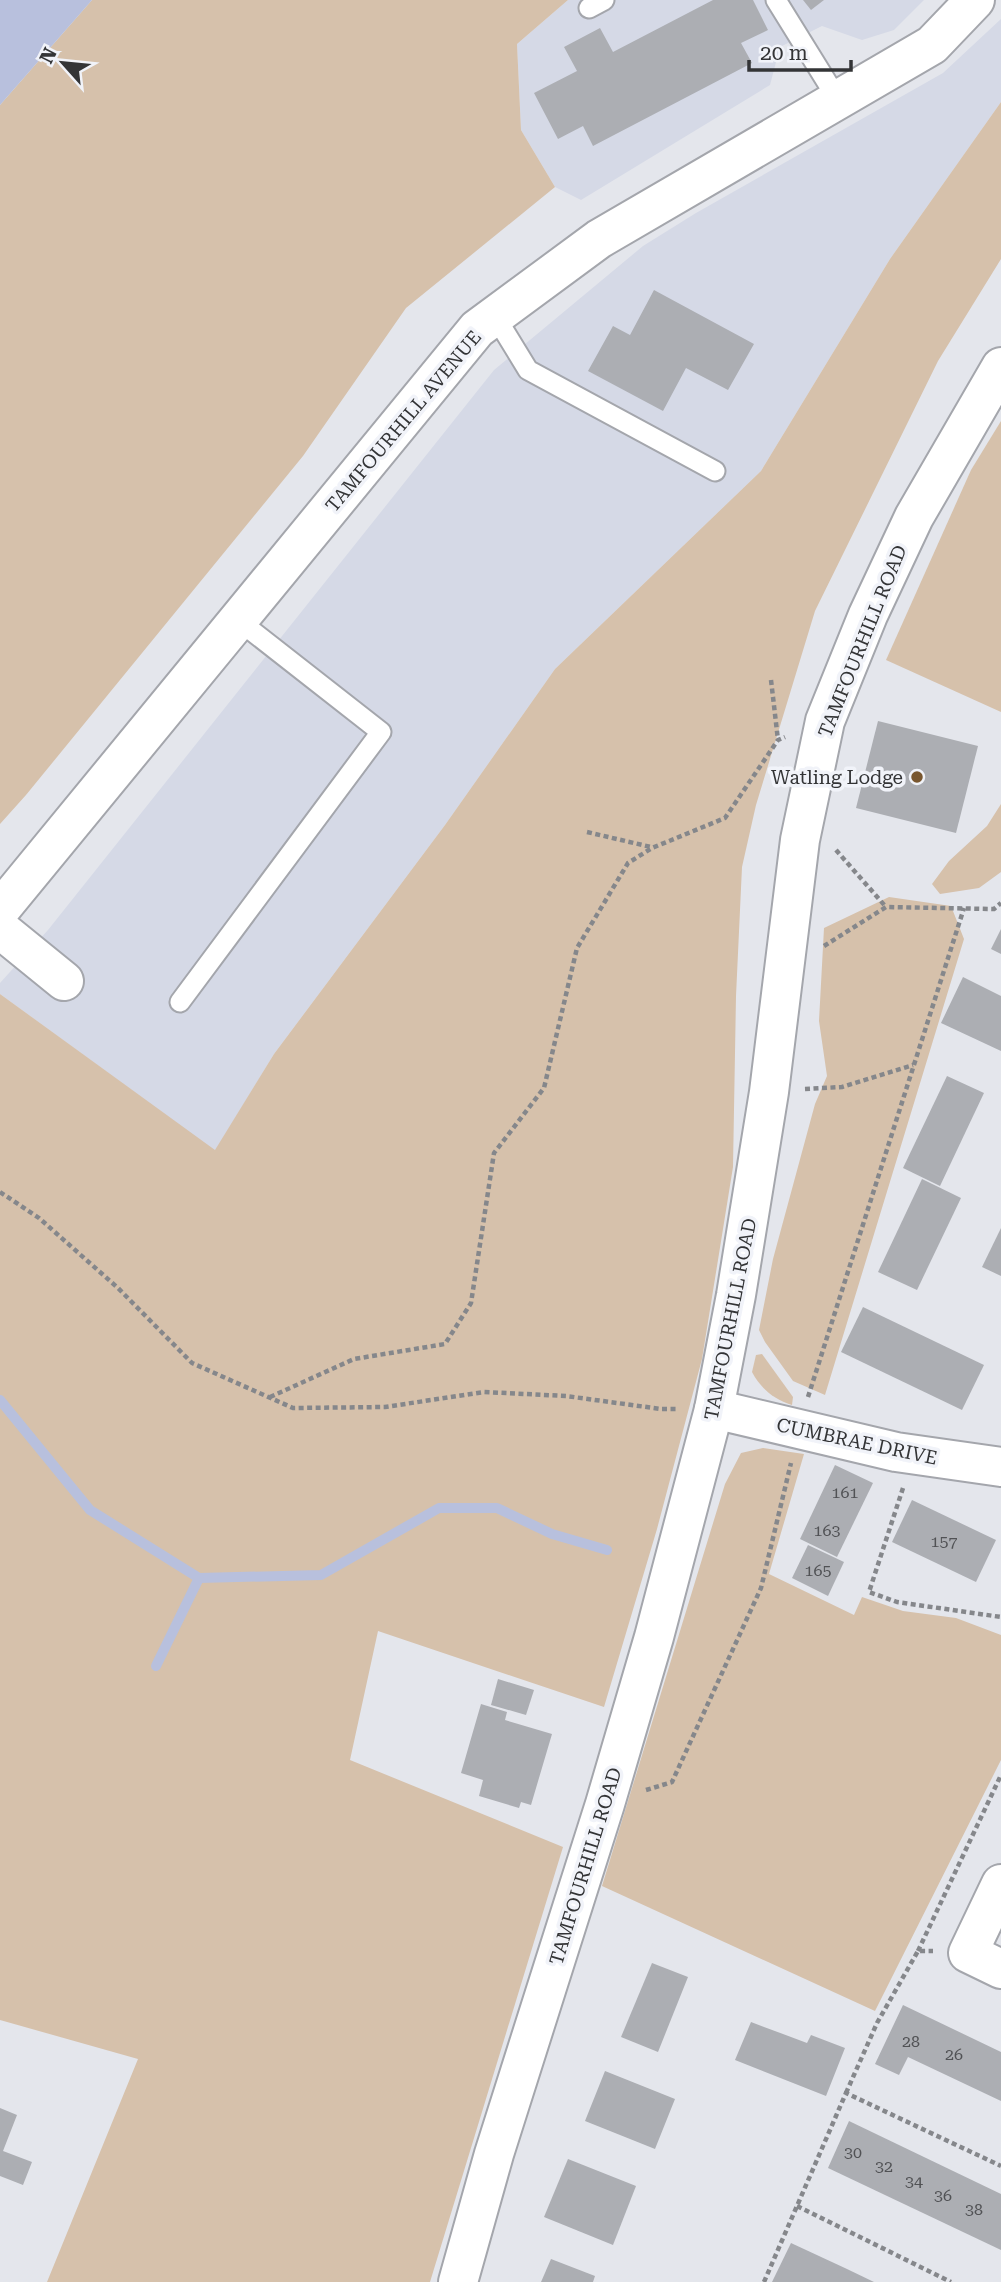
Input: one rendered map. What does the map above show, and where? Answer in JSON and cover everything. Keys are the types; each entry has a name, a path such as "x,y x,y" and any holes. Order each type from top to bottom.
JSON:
{"main road":[{"name":"TAMFOURHILL AVENUE","path":"0,910 477,329 599,239 932,45 975,0"},
{"name":"TAMFOURHILL ROAD","path":"458,2282 654,1637 714,1409 736,1295 769,1092 800,840 825,721 868,615 914,517 1001,367"},
{"path":"0,929 64,981"},
{"name":"CUMBRAE DRIVE","path":"714,1409 912,1454 1001,1466"},
{"path":"984,1961 1001,1884"}],"lane":[{"path":"776,0 838,100"},
{"path":"495,316 528,370 715,471"},
{"path":"180,1002 381,733 239,620"}],"path":[{"path":"771,680 778,740"},
{"path":"270,1397 354,1359 445,1344 471,1303 494,1153 544,1088 577,948 628,863 653,848 725,818 778,740 825,721"},
{"path":"587,832 653,848"},
{"path":"800,840 836,850 886,907"},
{"path":"785,971 886,907 993,909 1001,903"},
{"path":"605,1804 671,1782 761,1588 799,1430 964,908"},
{"path":"769,1092 842,1087 913,1065"},
{"path":"0,1192 39,1218 118,1288 192,1363 293,1408 385,1407 484,1392 566,1396 661,1409 714,1409"},
{"path":"912,1454 900,1500 869,1592 897,1602 1001,1617"},
{"path":"764,2282 877,2023 918,1951 1001,1775"},
{"path":"918,1951 984,1961"},
{"path":"846,2093 1001,2166"},
{"path":"797,2206 951,2282"}],"shaded area":[{"path":"92,0 568,0 517,44 521,130 555,187 406,308 303,456 0,824 0,105"},
{"path":"568,0 924,0 894,30 862,40 822,26 780,47 770,85 581,200 555,187 521,130 517,44"},
{"path":"1001,19 1001,102 890,259 761,471 555,669 445,825 274,1054 215,1151 0,994 0,983 48,930 494,370 643,246 696,213 943,73"},
{"path":"1001,102 1001,259 938,361 815,611 756,805 742,867 736,996 733,1167 702,1359 657,1529 604,1707 378,1631 350,1760 563,1847 430,2282 47,2282 138,2059 0,2020 0,994 215,1150 274,1054 445,825 555,669 761,471 890,259"},
{"path":"1001,421 1001,712 886,660 971,470"},
{"path":"1001,804 1001,872 979,888 940,894 932,884 949,861 987,826"},
{"path":"889,897 951,906 964,939 825,1395 793,1381 759,1330 773,1259 815,1104 827,1076 819,1021 824,928"},
{"path":"762,1354 793,1397 792,1405 769,1393 752,1372 756,1355"},
{"path":"763,1448 804,1454 769,1574 854,1615 862,1597 903,1611 956,1618 1001,1635 1001,1760 875,2011 602,1886 725,1484 741,1453"}],"water":[{"path":"0,0 92,0 0,105"}],"building":[{"path":"713,0 753,0 768,30 741,43 752,63 593,146 583,126 558,139 534,93 577,71 564,47 600,28 613,52"},
{"path":"803,0 824,0 811,10"},
{"path":"654,290 754,344 728,390 686,368 663,411 588,371 613,326 630,335"},
{"name":"Watling Lodge","path":"878,721 978,746 956,833 856,808"},
{"path":"1001,929 1001,954 991,949"},
{"path":"963,977 1001,996 1001,1051 941,1023"},
{"path":"947,1076 984,1093 940,1186 903,1168"},
{"path":"922,1179 961,1198 917,1290 878,1272"},
{"path":"1001,1228 1001,1276 982,1267"},
{"path":"863,1307 984,1365 962,1410 841,1352"},
{"path":"835,1465 873,1483 837,1557 800,1539"},
{"path":"912,1500 996,1540 976,1582 892,1542"},
{"path":"808,1545 844,1562 828,1596 792,1578"},
{"path":"498,1679 534,1690 526,1715 491,1705"},
{"path":"481,1704 507,1712 505,1720 552,1734 531,1805 521,1802 519,1808 479,1796 483,1780 461,1773"},
{"path":"652,1963 688,1977 658,2052 621,2037"},
{"path":"903,2005 1001,2052 1001,2101 908,2057 899,2075 875,2064"},
{"path":"751,2022 807,2043 811,2035 845,2048 826,2096 735,2060"},
{"path":"605,2071 675,2099 655,2149 585,2121"},
{"path":"0,2108 17,2115 3,2151 32,2162 23,2185 0,2176"},
{"path":"849,2121 1001,2194 1001,2250 828,2168"},
{"path":"568,2159 636,2186 613,2245 544,2217"},
{"path":"791,2243 847,2269 874,2282 772,2282"},
{"path":"551,2259 595,2276 593,2282 541,2282"}],"waterway":[{"path":"0,1400 90,1510 199,1578 321,1575 439,1508 497,1508 552,1534 607,1550"},
{"path":"156,1666 199,1578"}],"place":[{"name":"Watling Lodge","path":"917,777"}]}
